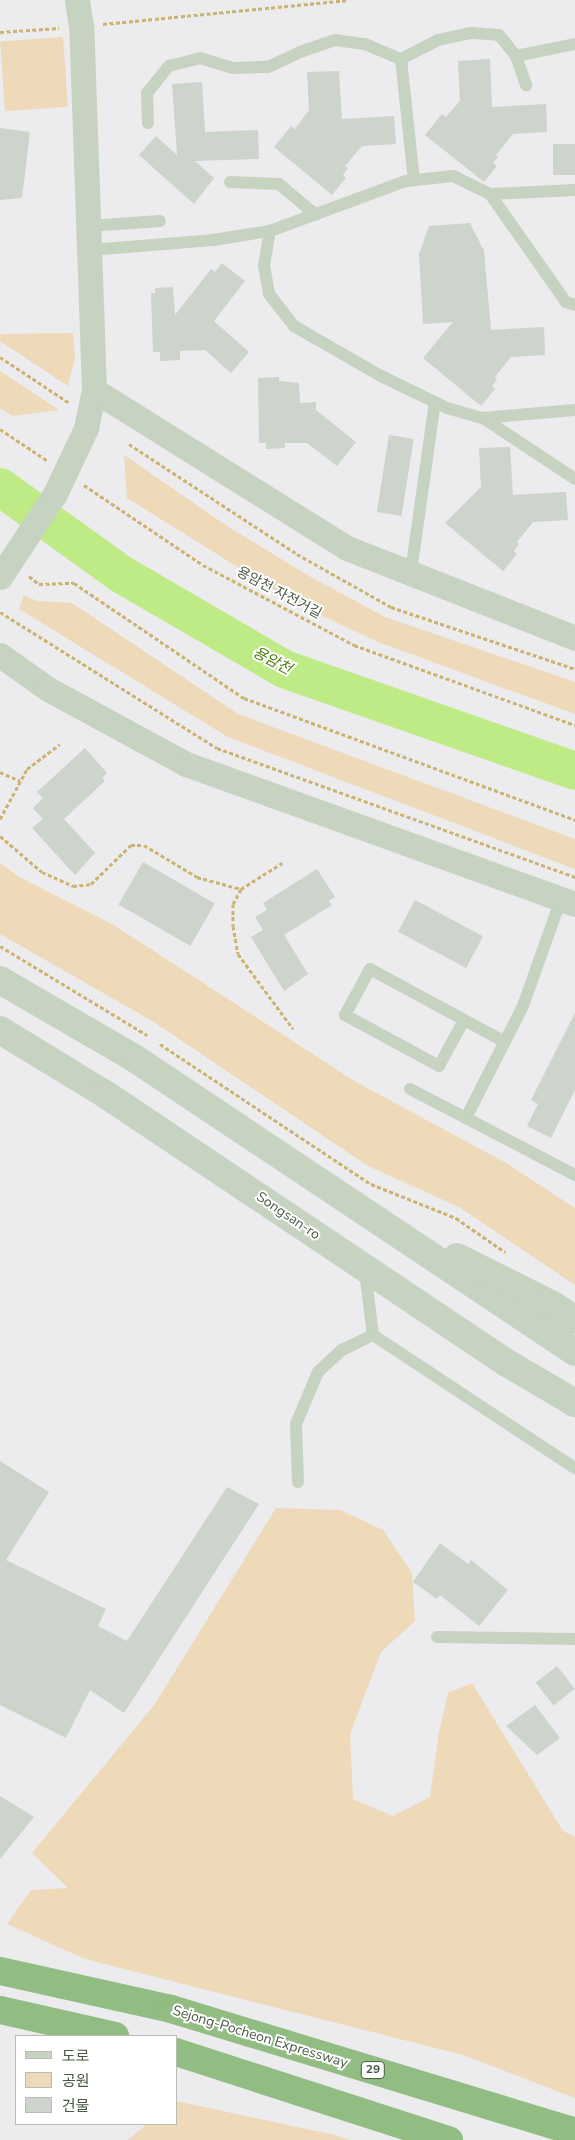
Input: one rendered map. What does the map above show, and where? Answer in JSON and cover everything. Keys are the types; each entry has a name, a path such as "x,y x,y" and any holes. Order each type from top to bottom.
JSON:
{"highway":[{"name":"Sejong-Pocheon Expressway","path":"0,1970 171,2009 575,2132"},
{"path":"0,2010 110,2035"},
{"path":"178,2053 449,2140"}],"street":[{"path":"12,574 55,494 86,428 94,390 81,26 77,0"},
{"path":"94,390 347,548 575,638"},
{"path":"0,655 48,689 186,764 568,902"},
{"path":"0,980 134,1058 575,1352"},
{"name":"Songsan-ro","path":"0,1030 105,1094 365,1268 524,1372 575,1403"},
{"path":"360,1209 553,1305 575,1320"},
{"path":"524,1372 575,1418"}],"lane":[{"path":"401,59 438,40 472,33 500,35 516,56 526,85"},
{"path":"148,123 147,93 169,66 200,58 233,68 268,68 300,52 335,40 366,44 401,59"},
{"path":"516,56 575,44"},
{"path":"401,59 414,180"},
{"path":"89,238 212,240 270,231 414,180 452,176 490,194 575,190"},
{"path":"230,182 279,184 316,215"},
{"path":"490,194 566,302 575,305"},
{"path":"89,238 160,221"},
{"path":"270,231 264,264 269,294 294,326 347,358 435,402 483,418 575,479"},
{"path":"411,572 435,402"},
{"path":"483,418 575,410"},
{"path":"466,1118 523,1006 568,902"},
{"path":"464,1020 439,1066 345,1015 370,969 505,1042"},
{"path":"410,1089 575,1175"},
{"path":"365,1268 373,1335 575,1468"},
{"path":"298,1482 296,1424 318,1372 342,1350 373,1335"},
{"path":"437,1637 575,1639"}],"path":[{"path":"0,32 349,0"},
{"path":"0,357 71,404"},
{"path":"0,428 57,467"},
{"name":"용암천 자전거길","path":"81,483 203,565 354,645 575,725"},
{"path":"12,574 39,584 74,583 244,698 575,820"},
{"path":"0,612 217,748 386,806 575,877"},
{"path":"0,819 27,769 60,744"},
{"path":"0,772 20,781"},
{"path":"0,836 42,872 73,886 91,884 131,845 144,845 197,877 242,889"},
{"path":"282,863 242,889 233,904 233,926 238,954 293,1029"},
{"path":"0,946 104,1008 371,1184 456,1218 511,1256"}],"green space":[{"path":"63,37 68,107 5,111 0,41"},
{"path":"73,333 75,357 68,386 0,341 0,334"},
{"path":"0,371 59,410 13,416 0,408"},
{"path":"124,455 227,526 309,576 385,617 575,682 575,714 378,642 297,604 127,498"},
{"path":"24,595 37,601 72,603 238,714 575,839 575,869 228,737 19,609"},
{"path":"0,863 19,877 112,924 356,1082 506,1163 575,1208 575,1285 459,1207 368,1166 154,1022 0,934"},
{"path":"276,1508 340,1510 383,1530 412,1573 415,1621 381,1652 350,1734 353,1799 393,1816 430,1797 439,1732 448,1693 472,1683 563,1831 575,1837 575,2098 463,2055 85,1959 7,1924 31,1890 68,1888 32,1853 155,1704"},
{"path":"178,2101 339,2136 349,2140 128,2140 146,2125 178,2125"}],"building":[{"path":"490,59 492,107 546,104 547,132 513,134 496,155 498,157 493,163 497,166 484,182 425,135 442,114 446,117 460,101 458,61"},
{"path":"339,71 342,119 394,116 396,144 362,146 345,166 348,168 343,175 346,178 332,195 274,147 291,126 295,129 309,110 307,72"},
{"path":"202,82 205,132 258,130 259,159 195,161 214,178 194,204 139,155 156,136 177,155 172,84"},
{"path":"0,128 30,132 22,198 0,200"},
{"path":"553,144 575,144 575,175 553,175"},
{"path":"470,223 484,251 491,330 544,327 545,355 511,357 495,377 497,379 492,386 495,389 481,406 423,358 453,322 423,324 419,254 429,226"},
{"path":"222,263 245,281 214,321 249,352 231,373 205,350 180,351 180,360 160,361 160,352 153,352 151,293 155,293 155,288 173,287 175,315 211,269 215,272"},
{"path":"279,377 279,381 299,383 300,403 316,402 316,410 356,442 337,466 307,443 285,443 285,448 266,449 266,443 259,443 258,378"},
{"path":"389,435 414,439 401,516 377,512"},
{"path":"510,447 513,495 566,492 568,520 533,522 517,542 519,544 514,551 517,554 503,571 445,523 481,487 479,448"},
{"path":"85,748 107,773 102,778 105,781 64,819 95,853 75,875 32,828 43,819 33,808 43,798 37,792"},
{"path":"143,862 215,904 190,946 118,904"},
{"path":"317,869 335,897 329,901 332,905 284,935 308,974 284,991 251,937 263,930 255,917 267,910 263,903"},
{"path":"415,900 483,936 466,968 398,932"},
{"path":"575,1013 575,1090 551,1138 527,1126 538,1104 531,1100"},
{"path":"0,1461 49,1492 6,1560 106,1609 98,1626 127,1641 227,1487 259,1504 124,1713 90,1690 66,1738 0,1705"},
{"path":"440,1543 468,1564 471,1560 508,1590 479,1626 440,1595 437,1599 413,1582"},
{"path":"557,1666 575,1689 554,1705 536,1683"},
{"path":"535,1705 560,1738 537,1755 506,1726"},
{"path":"0,1796 34,1817 0,1859"}],"waterway":[{"name":"용암천","path":"0,487 121,574 284,669 575,771"}]}
